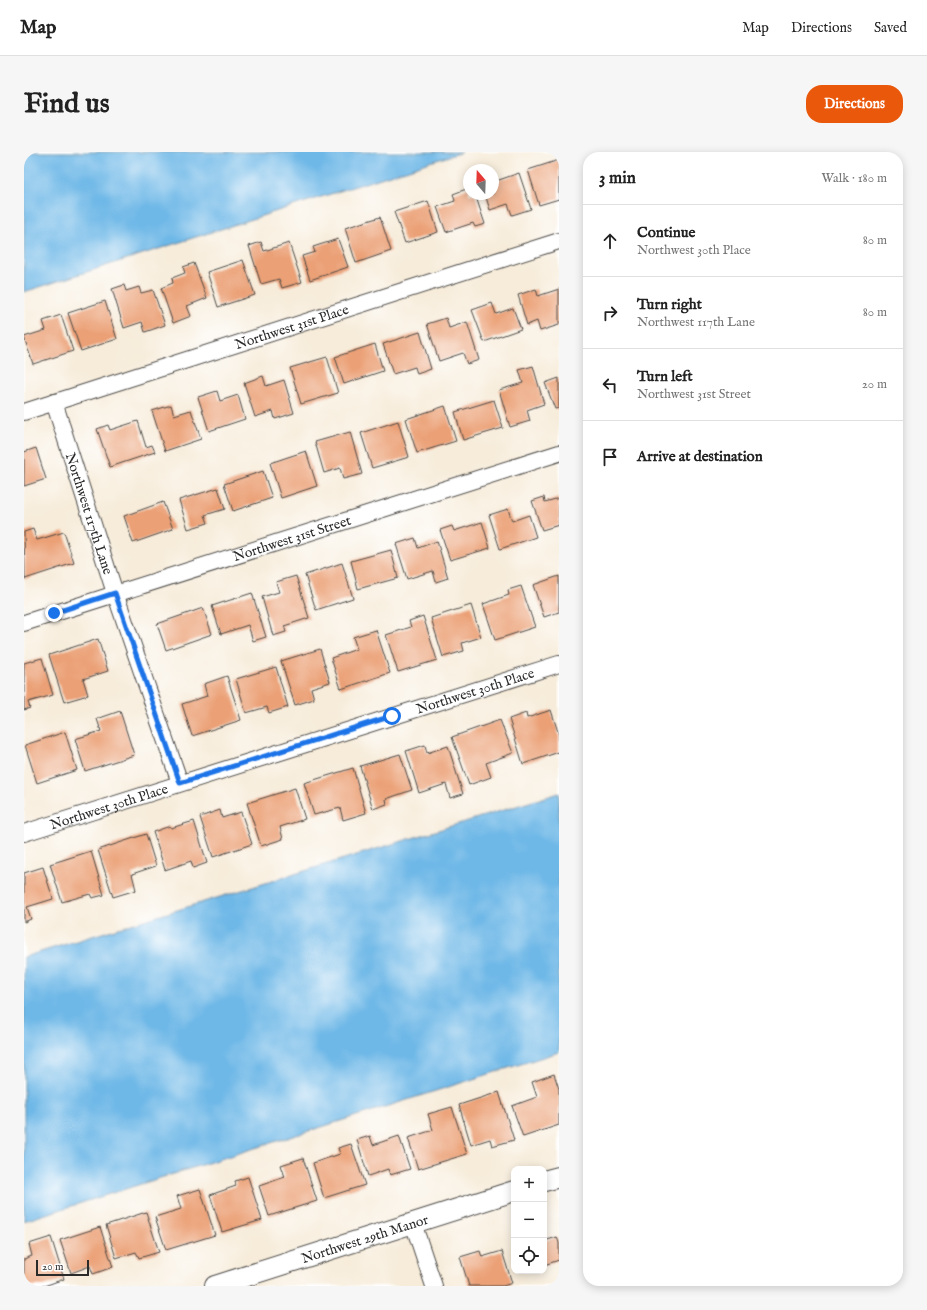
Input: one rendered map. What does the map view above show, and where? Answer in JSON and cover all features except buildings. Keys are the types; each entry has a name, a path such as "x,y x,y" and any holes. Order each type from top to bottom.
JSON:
{"street":[{"name":"Northwest 31st Place","path":"24,412 559,241"},
{"name":"Northwest 117th Lane","path":"54,402 115,593 180,783"},
{"name":"Northwest 31st Street","path":"24,623 559,453"},
{"name":"Northwest 30th Place","path":"24,833 559,664"},
{"path":"547,1180 559,1176"},
{"name":"Northwest 29th Manor","path":"215,1286 511,1192"},
{"path":"414,1223 434,1286"}],"water":[{"path":"24,152 462,152 24,292"},
{"path":"559,793 559,1052 24,1221 24,957"}],"route":[{"path":"54,613 115,593 180,783 392,716"}]}
